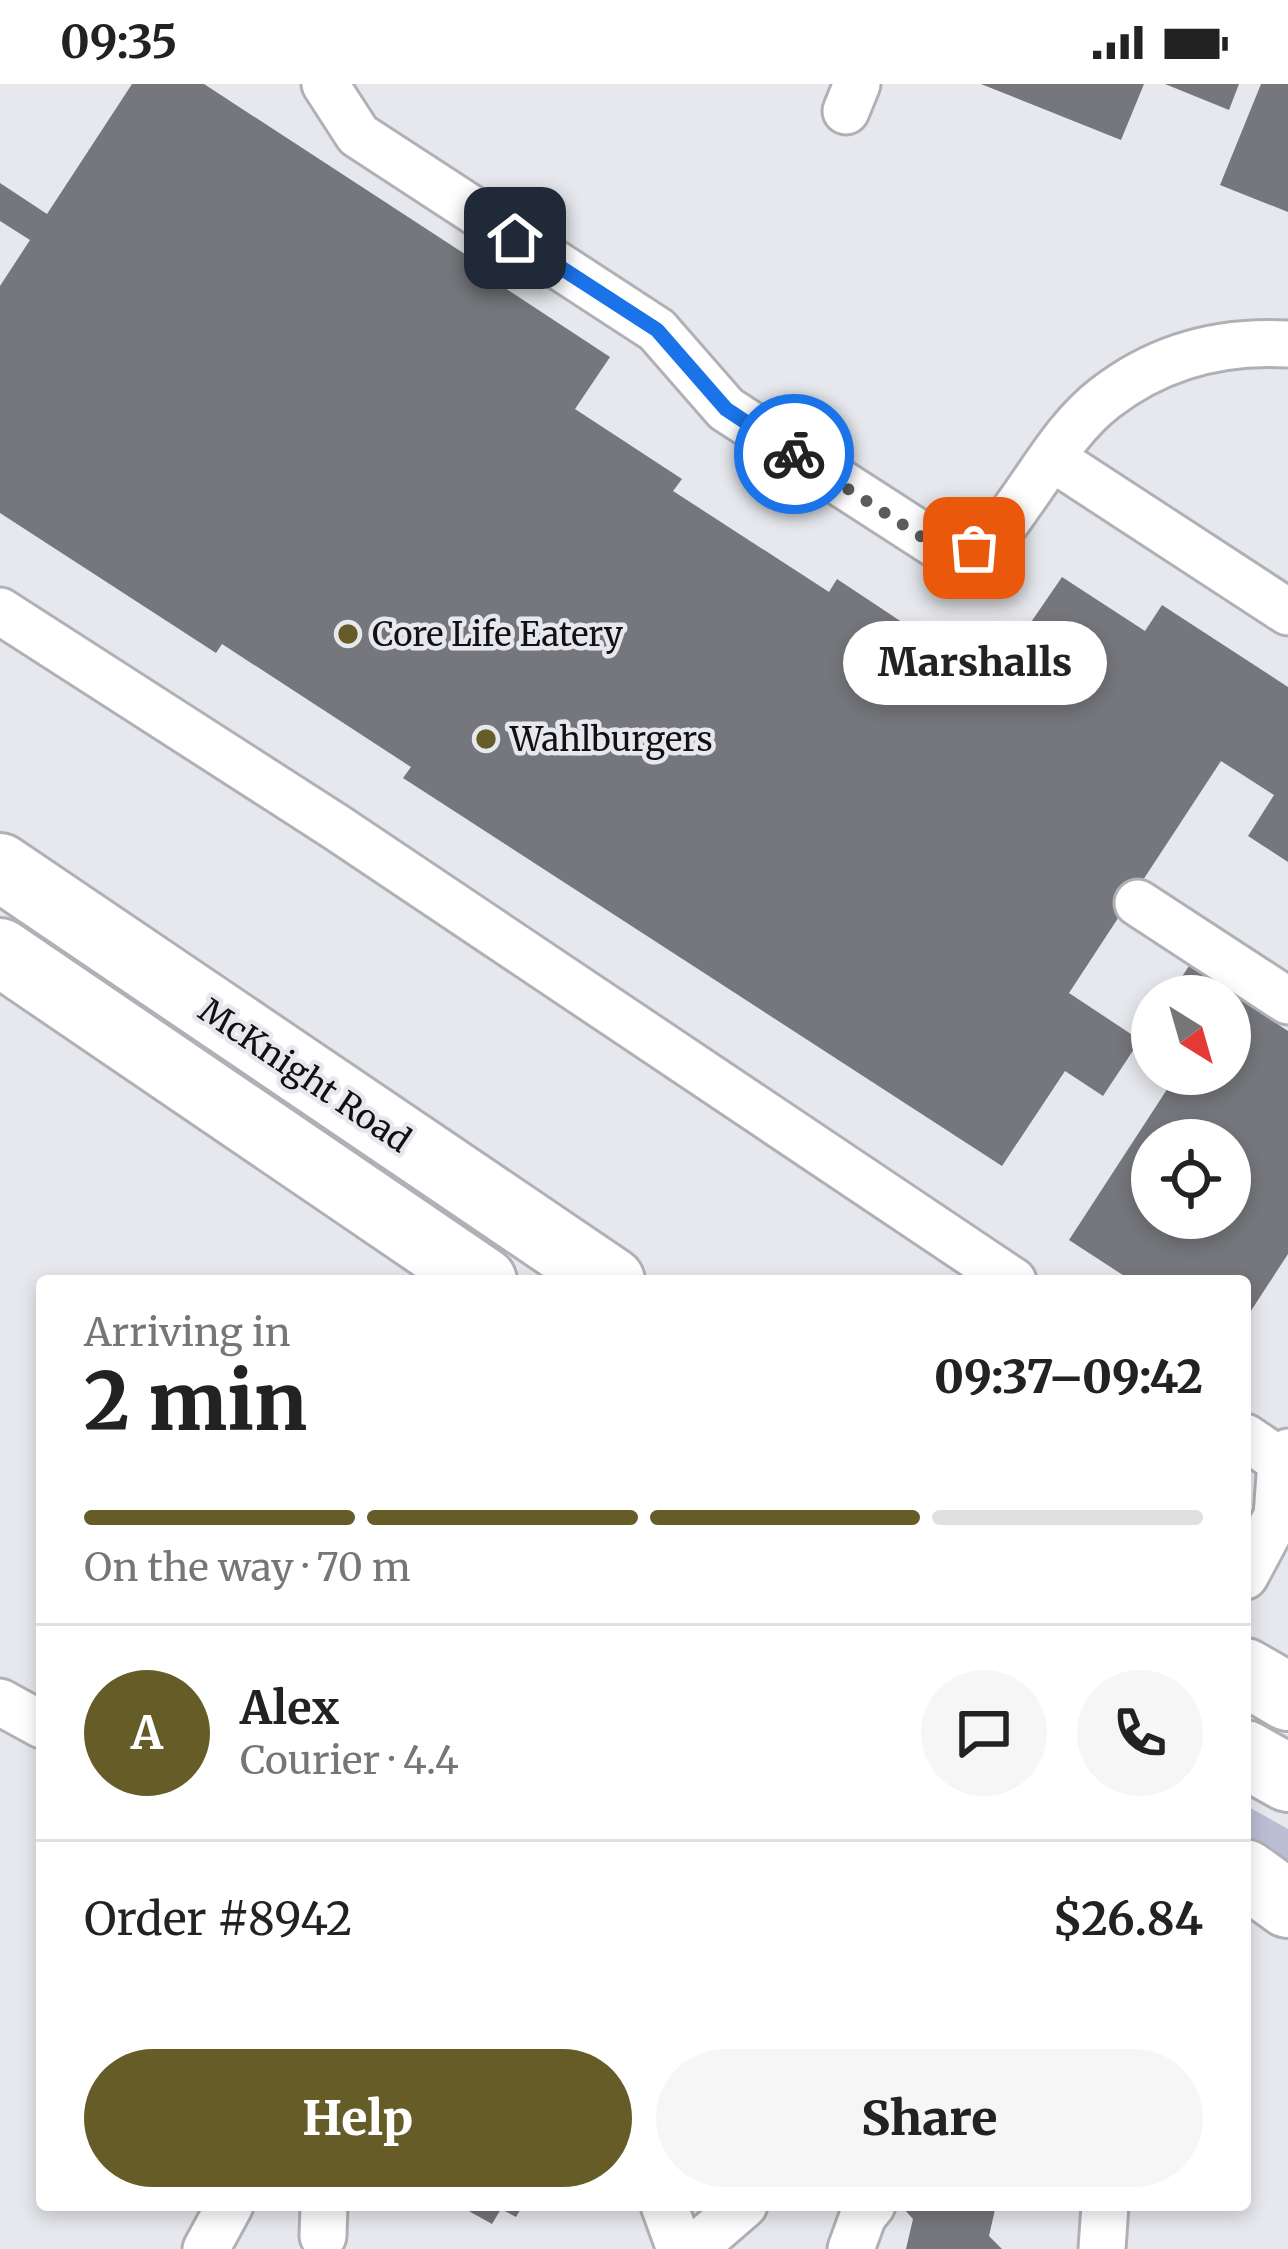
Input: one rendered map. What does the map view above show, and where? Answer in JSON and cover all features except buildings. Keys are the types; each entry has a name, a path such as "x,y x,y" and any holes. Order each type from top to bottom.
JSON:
{"highway":[{"name":"McKnight Road","path":"0,867 602,1275"},
{"path":"0,952 474,1275"},
{"path":"1251,1675 1288,1697"},
{"path":"1251,1757 1288,1778"},
{"path":"1251,1877 1288,1904"}],"street":[{"path":"325,84 358,136 657,330 726,409 925,539 957,550 989,540 1102,400 1143,372 1192,351 1245,342 1288,344"},
{"path":"1052,458 1288,612"},
{"path":"0,611 350,837 1003,1275"},
{"path":"1138,903 1288,1001"},
{"path":"1251,1565 1277,1516 1271,1450"},
{"path":"0,1702 36,1722"},
{"path":"206,2249 227,2211"},
{"path":"666,2211 680,2249"},
{"path":"693,2249 737,2211"},
{"path":"851,2249 867,2211"},
{"path":"1102,2249 1105,2211"}],"shaded area":[{"path":"1251,1808 1288,1829 1288,1875 1251,1849"}],"way so far":[{"path":"794,454 940,547 974,548"}],"place":[{"name":"Marshalls","path":"974,548"},
{"name":"Core Life Eatery","path":"348,634"},
{"name":"Wahlburgers","path":"486,739"}],"route":[{"path":"515,238 657,330 726,409 794,454"}]}
